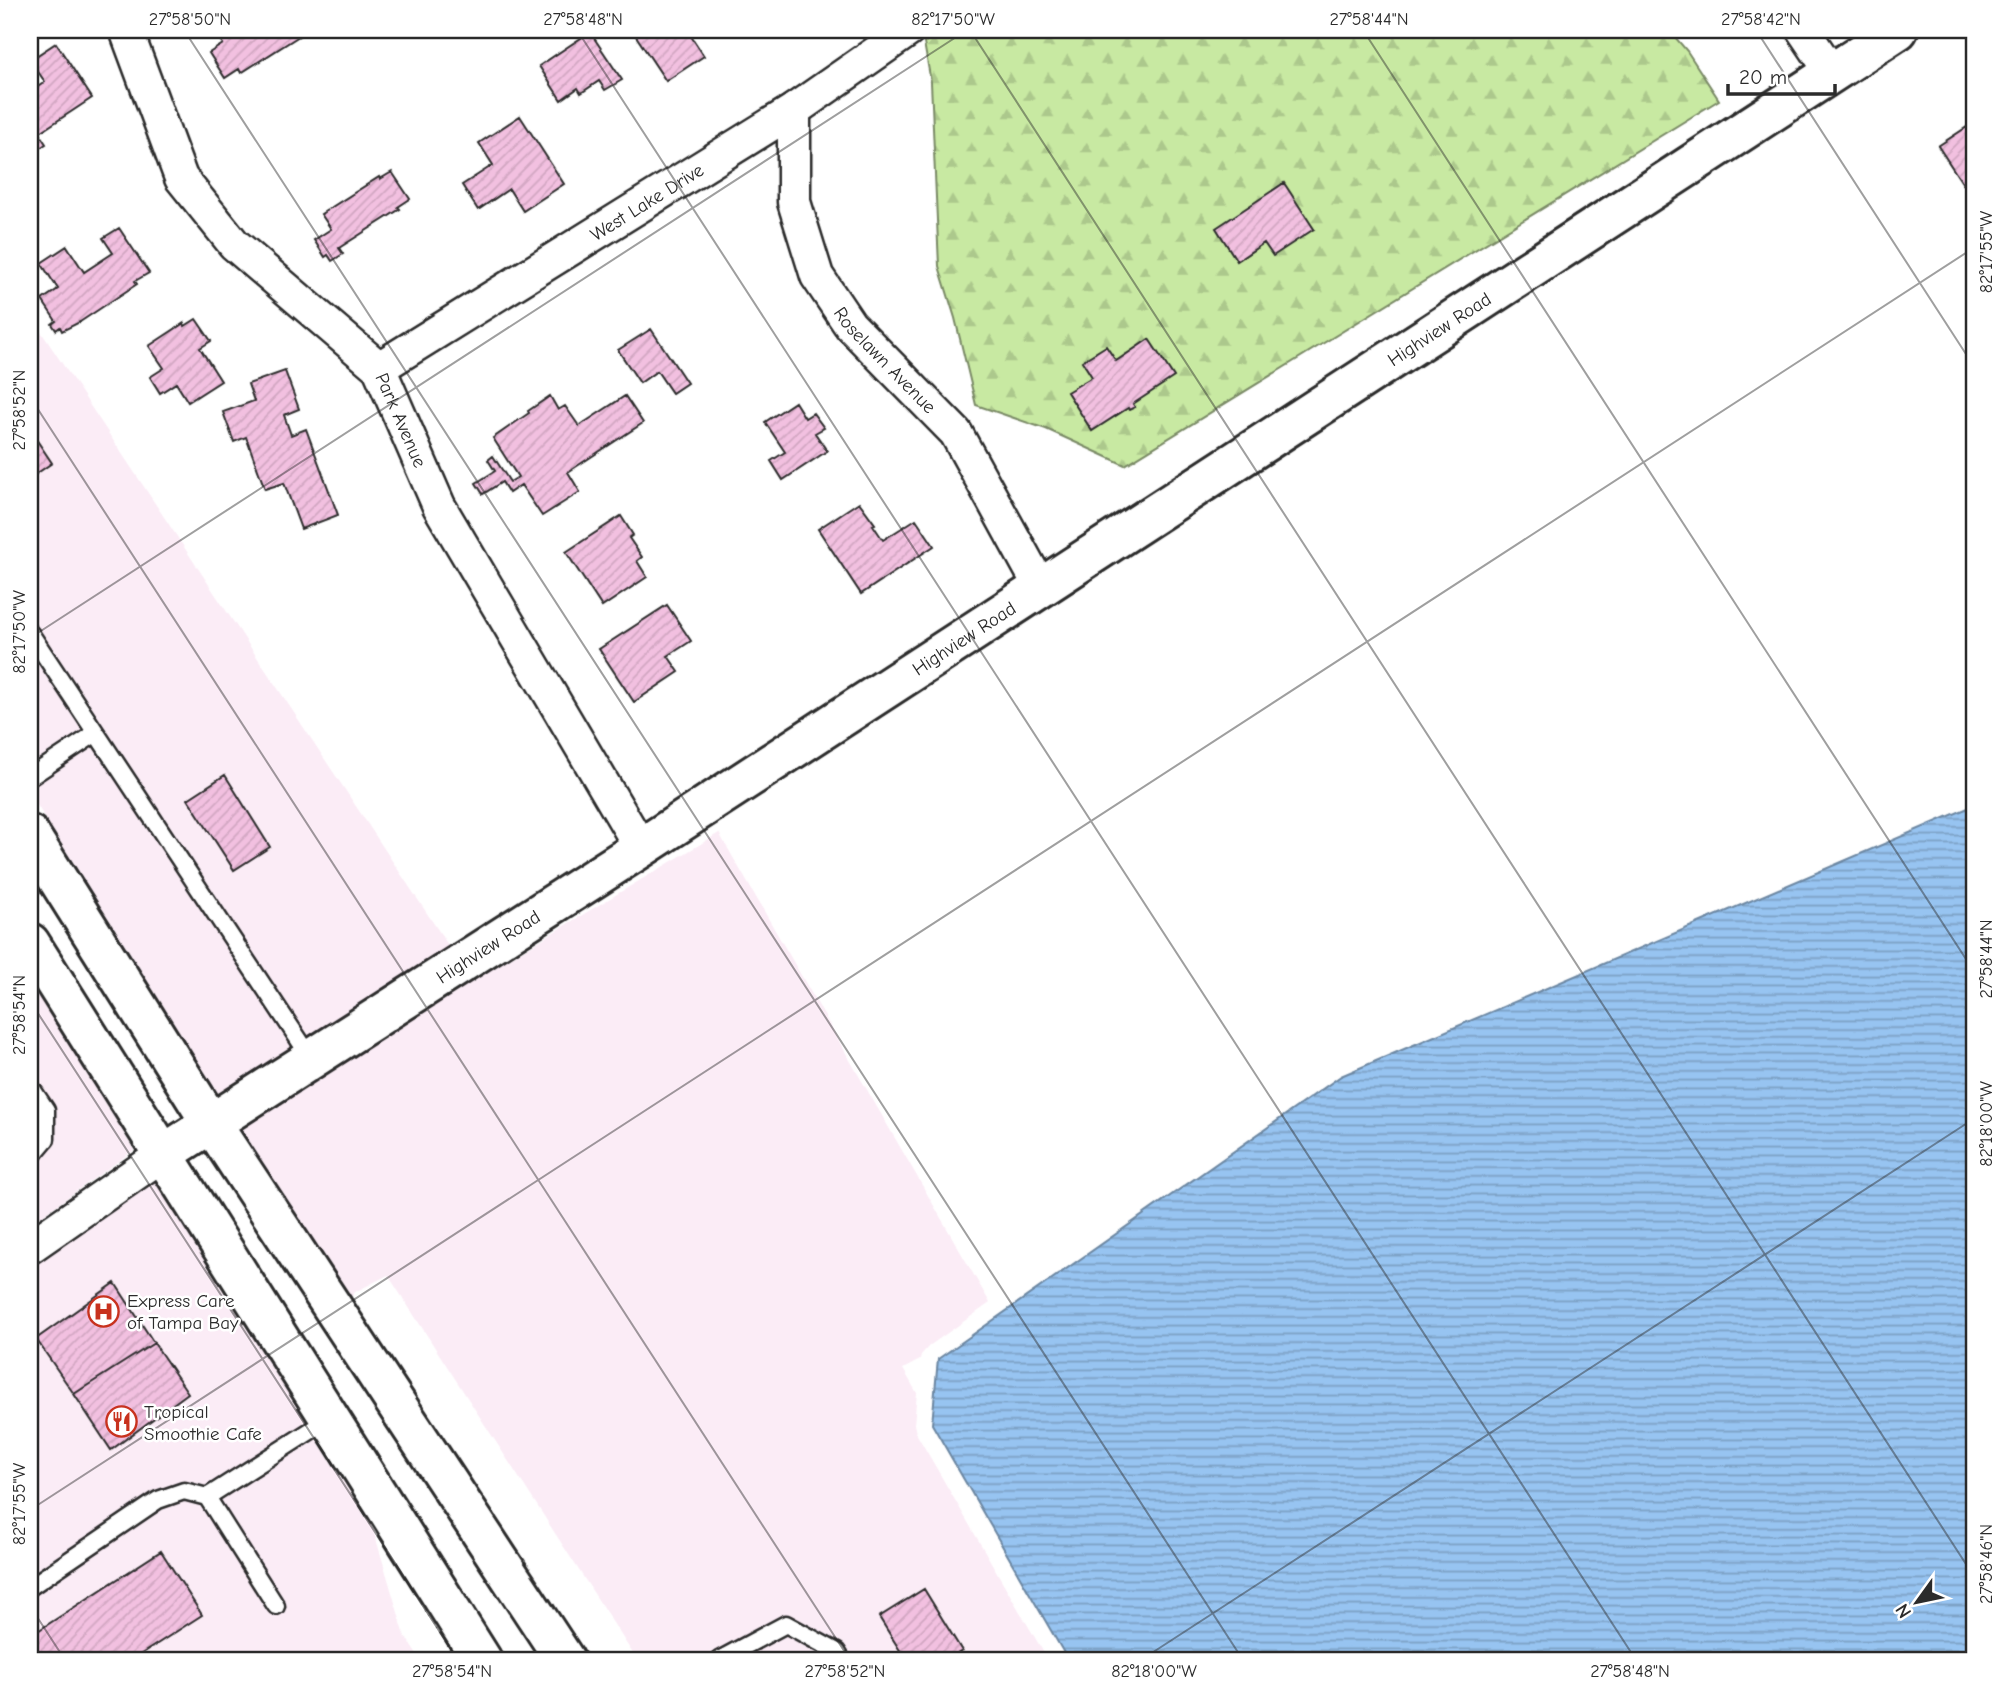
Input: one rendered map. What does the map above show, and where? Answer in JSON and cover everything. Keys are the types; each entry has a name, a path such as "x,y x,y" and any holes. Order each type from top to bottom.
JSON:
{"street":[{"name":"Park Avenue","path":"126,30 181,178 234,244 379,368 439,506 641,848"},
{"name":"West Lake Drive","path":"379,368 794,110 909,30"},
{"path":"1803,30 1832,73"},
{"name":"Highview Road","path":"30,1247 211,1122 641,848 1898,30"},
{"name":"Roselawn Avenue","path":"794,110 794,202 817,276 850,325 956,433 1041,587"},
{"path":"30,835 211,1122 565,1660"},
{"path":"30,943 482,1660"}],"lane":[{"path":"30,633 311,1058"},
{"path":"30,777 96,733"},
{"path":"30,1086 46,1110 46,1139 30,1158"},
{"path":"207,1497 329,1419"},
{"path":"30,1587 158,1500 184,1491 207,1497 276,1606"},
{"path":"724,1659 786,1624 837,1652 842,1660"}],"shaded area":[{"path":"30,315 450,948 219,1095 30,794"},
{"path":"719,833 990,1303 929,1346 920,1360 903,1369 917,1393 914,1424 916,1433 1048,1660 637,1660 388,1275 355,1292 351,1297 238,1127 470,979 472,981"},
{"path":"30,982 134,1150 30,1224"},
{"path":"155,1182 373,1529 405,1636 421,1660 30,1660 30,1269"}],"green space":[{"path":"942,30 1669,30 1687,51 1719,100 1125,465 1046,429 976,405 939,266 931,82 924,43"}],"water":[{"path":"1975,805 1975,1660 1068,1660 932,1424 938,1359 1341,1076"}],"building":[{"path":"236,30 298,30 296,31 299,36 241,73 239,69 225,78 209,53 223,44 220,40"},
{"path":"632,30 687,30 704,56 666,81"},
{"path":"590,32 622,80 605,90 599,81 581,93 578,88 561,100 539,66"},
{"path":"56,43 92,98 39,133 46,144 30,154 30,92 45,82 30,60"},
{"path":"520,116 564,184 523,211 509,189 478,210 462,185 493,165 479,143"},
{"path":"1967,127 1972,135 1975,133 1975,184 1971,178 1963,184 1938,146"},
{"path":"392,172 410,199 398,207 400,209 339,248 343,254 332,261 328,255 325,257 314,240 331,229 321,214 379,177 380,179"},
{"path":"1284,183 1314,229 1273,256 1264,243 1237,261 1216,228"},
{"path":"119,228 149,273 80,322 62,331 60,327 56,330 52,324 56,321 42,300 58,289 41,263 67,246 84,272 113,253 103,238"},
{"path":"196,319 211,341 200,348 221,381 188,402 176,383 160,393 150,377 164,368 149,346 184,323 185,326"},
{"path":"651,329 687,383 672,393 657,371 640,383 618,350"},
{"path":"1149,339 1174,377 1133,404 1135,407 1129,410 1128,408 1092,431 1067,392 1092,377 1082,361 1106,346 1116,361"},
{"path":"285,371 299,409 284,415 291,435 306,429 338,515 301,529 284,483 265,489 246,437 234,442 223,412 254,401 248,384"},
{"path":"550,396 558,410 565,406 579,426 625,396 643,423 568,472 580,492 542,516 521,485 509,493 502,482 483,494 476,483 495,471 488,460 493,456 510,482 518,477 493,438"},
{"path":"795,402 805,418 813,413 824,428 815,433 827,451 783,480 771,461 785,452 765,422"},
{"path":"30,430 52,463 30,478"},
{"path":"859,502 883,540 916,519 934,546 861,594 818,529"},
{"path":"621,516 633,535 629,538 642,557 637,561 647,577 602,607 566,552"},
{"path":"667,605 691,641 668,656 679,672 634,702 599,649"},
{"path":"225,775 270,847 234,870 188,799"},
{"name":"Express Care of Tampa Bay","path":"115,1283 154,1343 74,1394 36,1339"},
{"name":"Tropical Smoothie Cafe","path":"154,1343 188,1393 111,1450 74,1394"},
{"path":"161,1551 202,1615 132,1660 34,1660 30,1653 30,1636"},
{"path":"924,1589 962,1651 946,1660 906,1660 879,1617"}],"place":[{"name":"Express Care of Tampa Bay","path":"104,1311"},
{"name":"Tropical Smoothie Cafe","path":"121,1422"}]}
